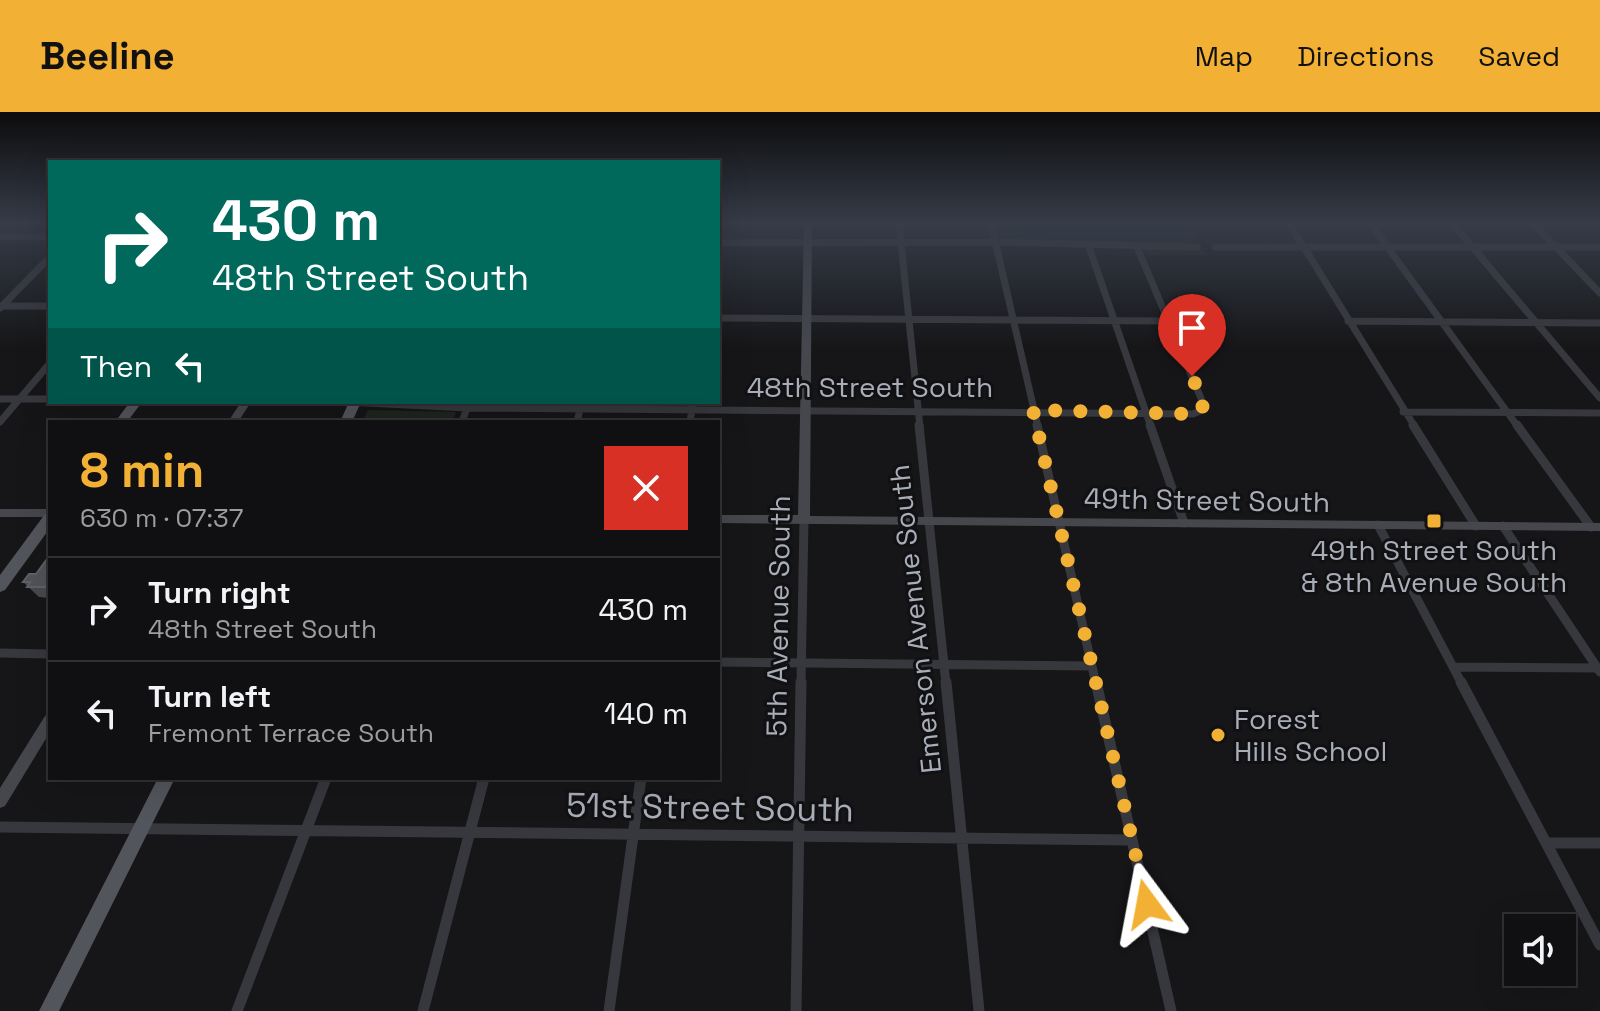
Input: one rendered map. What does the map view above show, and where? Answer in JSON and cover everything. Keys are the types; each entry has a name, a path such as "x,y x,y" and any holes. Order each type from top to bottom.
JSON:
{"main road":[{"name":"5th Avenue South","path":"804,520 808,265"},
{"path":"0,513 48,516"},
{"path":"0,586 48,519"},
{"name":"49th Street South","path":"720,519 1596,527"},
{"path":"0,801 48,723"},
{"path":"49,1011 166,780"}],"street":[{"path":"1,306 42,265"},
{"name":"Emerson Avenue South","path":"903,265 979,1011"},
{"path":"1000,265 1171,1011"},
{"path":"1095,265 1184,523"},
{"path":"720,318 1170,321 1145,265"},
{"path":"1314,265 1476,526"},
{"path":"1400,265 1507,413 1596,527"},
{"path":"1487,265 1600,398"},
{"path":"1573,265 1600,293"},
{"path":"1,306 48,306"},
{"name":"48th Street South","path":"429,404 692,405 1193,414 1202,410 1203,403 1170,321"},
{"path":"1348,321 1600,323"},
{"path":"0,422 48,365"},
{"path":"0,399 48,399"},
{"path":"1403,412 1600,413"},
{"name":"5th Avenue South","path":"796,1011 804,520"},
{"path":"1378,525 1600,945"},
{"path":"1503,526 1599,670"},
{"path":"0,653 48,654"},
{"path":"720,662 945,662 1091,666"},
{"path":"1453,667 1599,670"},
{"path":"237,1011 325,780"},
{"path":"423,1011 483,780"},
{"path":"609,1011 641,780"},
{"name":"51st Street South","path":"0,827 1132,840"},
{"path":"1546,843 1600,843"}],"shaded area":[{"path":"368,410 456,412 453,420 363,420"}],"building":[{"path":"48,558 48,587 27,587 30,582 23,582 29,574 36,574"}],"place":[{"name":"49th Street South & 8th Avenue South","path":"1434,521"},
{"name":"Forest Hills School","path":"1218,735"}],"route":[{"path":"1147,904 1033,410 1193,414 1202,410 1203,403 1192,376"}]}
